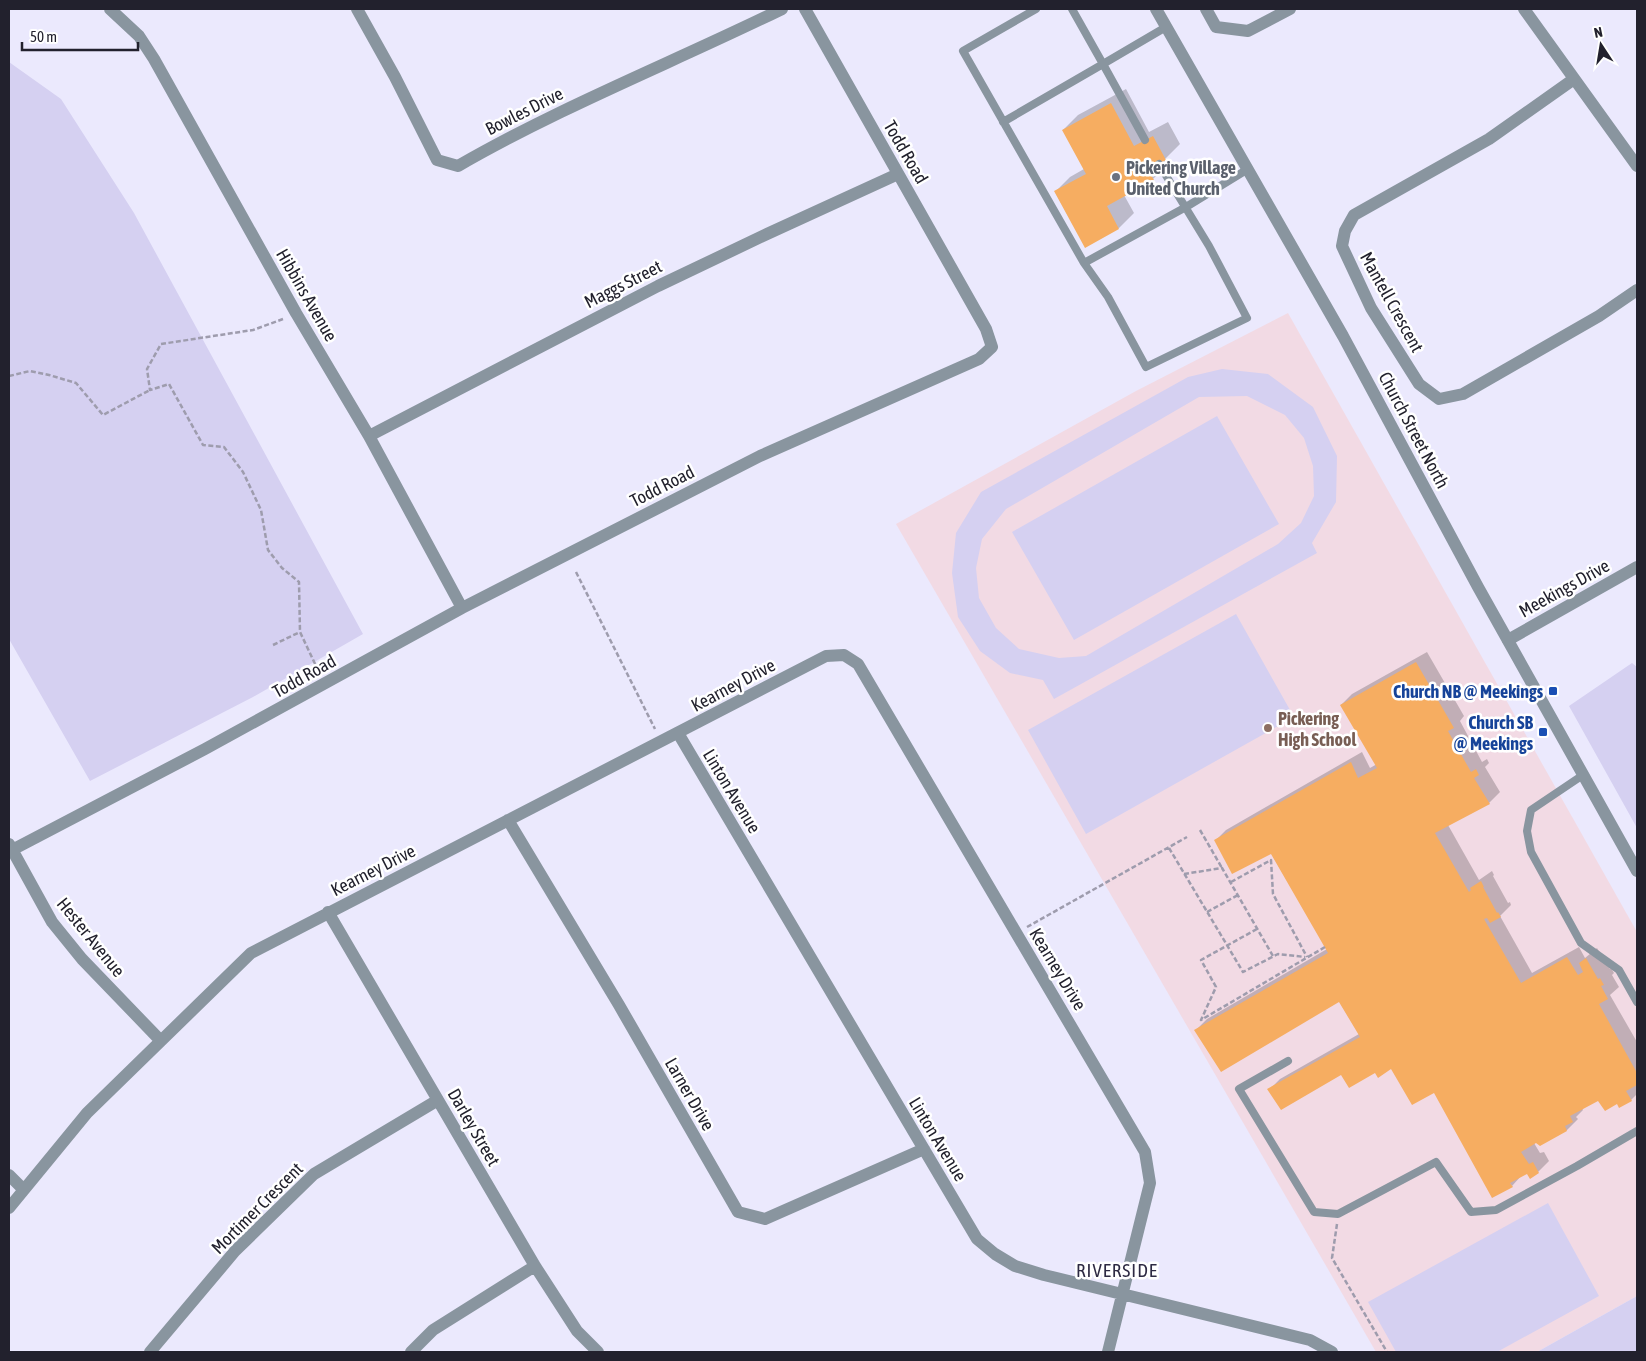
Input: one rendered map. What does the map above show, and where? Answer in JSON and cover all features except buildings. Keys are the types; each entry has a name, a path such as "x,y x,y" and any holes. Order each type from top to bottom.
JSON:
{"street":[{"name":"Hibbins Avenue","path":"110,9 139,36 154,59 296,313 369,436 462,608"},
{"name":"Bowles Drive","path":"357,9 395,77 437,160 458,166 620,83 740,30 782,9"},
{"name":"Todd Road","path":"10,847 205,749 462,608 760,456 979,359 992,347 986,329 805,9"},
{"name":"Church Street North","path":"1156,9 1343,336 1508,640 1637,871"},
{"path":"1206,9 1216,27 1248,31 1290,9"},
{"path":"1524,9 1637,166"},
{"name":"Mantell Crescent","path":"1574,79 1489,139 1354,215 1345,231 1342,246 1371,308 1419,384 1439,398 1462,394 1600,316 1637,290"},
{"name":"Maggs Street","path":"369,436 658,286 898,174"},
{"name":"Meekings Drive","path":"1508,640 1637,567"},
{"name":"Kearney Drive","path":"9,1208 87,1113 251,953 826,656 844,655 858,664 1145,1152 1150,1183 1108,1352"},
{"name":"Linton Avenue","path":"678,733 977,1239 995,1254 1015,1266 1121,1295 1310,1340 1332,1352"},
{"name":"Larner Drive","path":"508,820 596,967 738,1212 765,1219 924,1149"},
{"name":"Hester Avenue","path":"10,847 52,922 82,959 160,1040"},
{"name":"Darley Street","path":"328,912 535,1266 577,1330 598,1352"},
{"name":"Mortimer Crescent","path":"150,1352 235,1251 314,1174 438,1100"},
{"path":"9,1175 23,1189"},
{"path":"411,1352 433,1330 535,1266"}],"lane":[{"path":"1036,9 963,51 1084,263 1108,297 1146,367 1247,318 1186,207 1159,164"},
{"path":"1072,9 1145,140"},
{"path":"1003,122 1166,27"},
{"path":"1084,263 1186,207 1248,169"},
{"path":"1583,775 1531,810 1527,831 1531,852 1581,943 1619,970 1637,1002"},
{"path":"1288,1061 1239,1088 1314,1212 1338,1214 1436,1162 1471,1212 1496,1210 1637,1131"}],"path":[{"path":"150,390 147,369 161,344 253,330 296,313"},
{"path":"9,376 30,371 76,383 103,415 150,390 169,384 203,445 224,447 244,472 260,510 268,550 282,568 299,582 300,632 317,668"},
{"path":"576,572 648,716 663,741"},
{"path":"273,645 300,632"},
{"path":"1200,830 1273,956"},
{"path":"1016,933 1187,837"},
{"path":"1169,848 1243,972 1278,954 1307,957"},
{"path":"1231,882 1271,860 1273,894 1307,957"},
{"path":"1184,874 1222,868"},
{"path":"1207,912 1238,895"},
{"path":"1257,929 1201,960 1216,987 1201,1020 1325,947"},
{"path":"1338,1214 1332,1258 1387,1352"}],"shaded area":[{"path":"9,62 61,99 134,213 363,634 253,697 90,781 9,639"},
{"name":"Pickering High School","path":"1288,313 1637,932 1637,1296 1537,1352 1376,1352 896,524 1136,391"},
{"path":"1222,369 1268,374 1313,407 1337,456 1336,502 1312,543 1317,553 1054,699 1043,680 1010,673 980,651 958,617 952,573 956,533 981,492 1188,377","holes":["1247,396 1285,415 1304,438 1313,466 1314,496 1301,523 1278,544 1086,656 1059,658 1019,649 996,628 979,598 976,568 982,539 1006,509 1199,397"]},
{"path":"1217,416 1279,524 1074,640 1012,532"},
{"path":"1236,614 1294,717 1086,834 1028,730"},
{"path":"1632,663 1637,667 1637,828 1569,706"},
{"path":"1548,1203 1599,1296 1497,1352 1396,1352 1368,1302"},
{"path":"1637,1296 1637,1352 1537,1352"}],"place":[{"name":"Pickering Village United Church","path":"1116,177"},
{"name":"Church NB @ Meekings","path":"1553,691"},
{"name":"Pickering High School","path":"1268,728"},
{"name":"Church SB @ Meekings","path":"1543,732"}],"district":[{"name":"RIVERSIDE","path":"1117,1270"}]}
